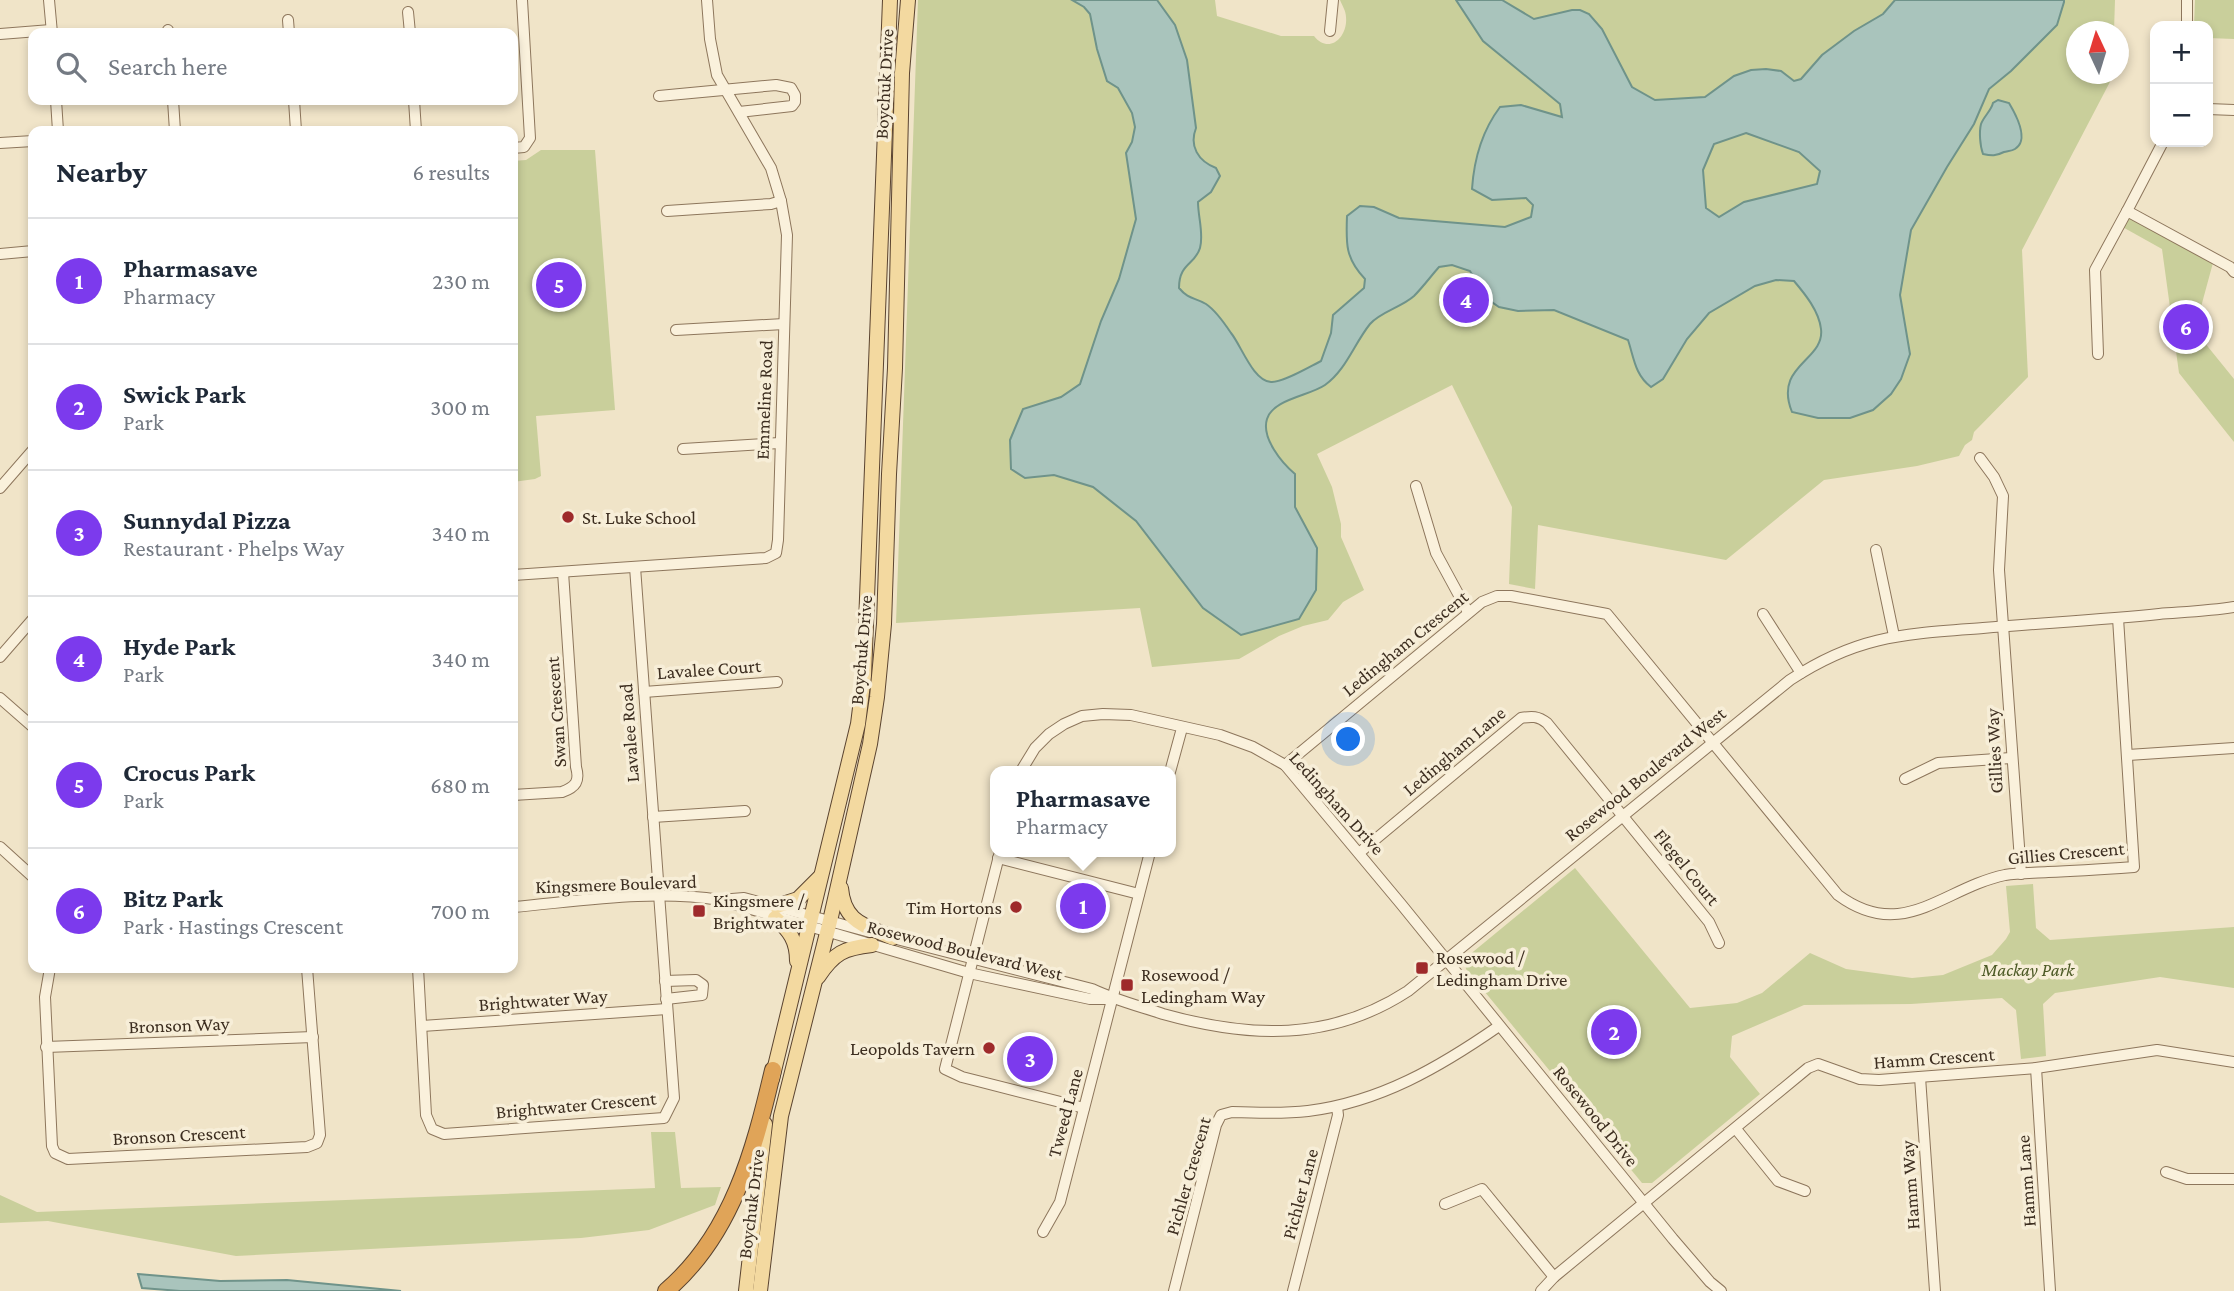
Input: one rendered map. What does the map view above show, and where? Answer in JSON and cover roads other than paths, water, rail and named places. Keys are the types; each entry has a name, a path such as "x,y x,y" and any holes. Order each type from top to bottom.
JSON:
{"highway":[{"path":"666,1291 707,1245 722,1225 734,1201 758,1137 773,1070"}],"main road":[{"name":"Boychuk Drive","path":"746,1291 773,1070 858,724 864,676 890,0"},
{"name":"Boychuk Drive","path":"760,1291 781,1115 840,877 870,744 877,697 884,624 895,368 902,73 908,0"},
{"path":"795,985 796,944 776,912 798,899 823,873"},
{"path":"840,877 842,899 852,919 893,938"},
{"path":"811,987 837,954 849,947 872,945"}],"street":[{"path":"49,0 52,28"},
{"path":"518,148 524,147 530,138 522,0"},
{"name":"Emmeline Road","path":"518,575 766,558 776,553 787,235 782,201 771,169 717,75 710,39 707,0"},
{"path":"1330,31 1333,0"},
{"path":"2187,0 2187,21"},
{"path":"408,12 410,28"},
{"path":"288,20 289,28"},
{"path":"0,34 28,33"},
{"path":"659,96 785,86 791,88 795,95 795,102 786,108 738,112"},
{"path":"56,105 58,126"},
{"path":"173,105 175,126"},
{"path":"294,105 296,126"},
{"path":"414,105 416,126"},
{"path":"2213,109 2234,110"},
{"path":"0,143 28,141"},
{"path":"2098,354 2095,270 2160,147"},
{"path":"667,211 782,201"},
{"path":"2127,211 2233,267"},
{"path":"0,254 28,251"},
{"path":"676,330 784,324"},
{"path":"683,449 780,443"},
{"path":"0,488 28,456"},
{"name":"Gillies Way","path":"1980,458 1994,477 2003,496 1999,570 2021,874"},
{"path":"1416,485 1436,553 1468,612"},
{"path":"1876,550 1894,636"},
{"name":"Lavalee Road","path":"635,567 659,896"},
{"name":"Swan Crescent","path":"518,794 570,789 579,777 576,767 563,572"},
{"name":"Ledingham Crescent","path":"1285,765 1468,612 1482,601 1497,596 1511,596 1607,614 1712,743"},
{"name":"Rosewood Boulevard West","path":"828,927 893,938 972,958 1092,989 1112,999 1196,1023 1233,1030 1272,1032 1337,1022 1390,1003 1447,961 1568,859 1801,673 1853,646 1928,631 2234,607"},
{"path":"1763,614 1801,673"},
{"name":"Gillies Crescent","path":"1712,743 1838,895 1859,909 1895,915 1922,908 1996,878 2134,867 2118,618"},
{"path":"0,657 28,625"},
{"name":"Lavalee Court","path":"644,692 777,682"},
{"path":"0,698 28,723"},
{"name":"Ledingham Drive","path":"1024,766 1035,748 1049,734 1082,716 1131,715 1231,739 1252,747 1285,765 1447,961"},
{"name":"Ledingham Lane","path":"1359,853 1521,718 1531,716 1547,723 1623,817"},
{"path":"1172,766 1182,728"},
{"path":"2128,755 2234,748"},
{"path":"1905,779 1938,763 2011,758"},
{"path":"653,817 745,811"},
{"name":"Flegel Court","path":"1623,817 1709,922 1719,943"},
{"path":"0,847 28,872"},
{"path":"998,857 944,1069 961,1077 1084,1108"},
{"path":"1006,857 1139,894"},
{"name":"Tweed Lane","path":"1043,1232 1060,1202 1149,857"},
{"name":"Kingsmere Boulevard","path":"518,907 659,896 694,896 776,912 811,922"},
{"name":"Brightwater Crescent","path":"418,973 426,1115 432,1129 444,1134 664,1118 674,1098 659,896"},
{"name":"Rosewood Boulevard West","path":"811,922 872,945 969,973 1090,999 1112,999"},
{"name":"Rosewood Drive","path":"1447,961 1644,1203 1719,1290"},
{"name":"Bronson Crescent","path":"49,973 45,997 51,1146 55,1153 68,1158 307,1147 317,1143 320,1135 307,973"},
{"name":"Brightwater Way","path":"422,1026 666,1004 702,995 704,985 696,979 665,981"},
{"name":"Pichler Crescent","path":"1174,1291 1216,1125 1221,1115 1232,1112 1307,1111 1337,1107 1400,1087 1453,1058 1499,1026"},
{"name":"Bronson Way","path":"46,1047 313,1037"},
{"name":"Hamm Crescent","path":"1644,1203 1808,1068 1818,1064 1860,1079 2036,1068 2157,1050 2234,1062"},
{"name":"Hamm Lane","path":"2036,1068 2050,1291"},
{"name":"Hamm Way","path":"1920,1077 1935,1291"},
{"name":"Pichler Lane","path":"1293,1289 1338,1115 1337,1107"},
{"path":"1736,1129 1778,1181 1805,1191"},
{"path":"2166,1172 2187,1179 2234,1179"},
{"path":"1445,1204 1482,1189 1553,1278"},
{"path":"1541,1291 1644,1203"},
{"path":"1293,1289 1306,1291"}],"water":[{"path":"1072,0 1157,0 1175,25 1187,60 1196,128 1195,147 1200,157 1216,168 1220,176 1211,192 1198,202 1200,248 1184,269 1179,288 1213,310 1259,376 1276,382 1321,361 1331,333 1333,315 1364,288 1365,279 1350,257 1347,234 1347,216 1360,206 1374,207 1399,218 1505,227 1531,217 1533,205 1526,198 1492,200 1472,189 1477,156 1488,126 1500,107 1521,105 1562,117 1560,104 1483,41 1456,0 1502,0 1534,19 1572,10 1589,14 1602,29 1632,87 1655,100 1705,97 1734,76 1751,70 1781,71 1794,81 1801,79 1822,55 1883,14 1895,0 2064,0 2057,25 1989,89 1974,124 1911,230 1900,295 1910,354 1901,379 1891,394 1873,410 1850,418 1818,418 1792,412 1788,396 1789,384 1815,349 1820,340 1821,329 1814,309 1794,281 1776,280 1755,286 1709,313 1687,339 1663,379 1651,387 1638,372 1628,340 1554,310 1518,311 1499,307 1486,298 1470,271 1452,265 1439,267 1414,296 1370,324 1332,379 1318,389 1284,402 1271,412 1267,419 1270,442 1279,457 1295,474 1295,507 1317,548 1316,590 1299,619 1241,635 1203,608 1136,521 1093,487 1054,475 1025,478 1011,469 1010,440 1023,409 1061,397 1080,384 1101,321 1119,279 1136,219 1126,153 1135,127 1132,113 1118,88 1107,81 1090,14","holes":["1746,133 1799,152 1820,171 1817,184 1744,202 1719,217 1706,208 1703,170 1714,144"]},
{"path":"1998,100 2009,103 2015,113 2021,139 2013,150 1994,155 1983,154 1981,124 1993,103"},
{"path":"138,1274 220,1281 287,1280 401,1291 180,1291 142,1288"}],"place":[{"name":"Crocus Park","path":"559,285"},
{"name":"Hyde Park","path":"1466,300"},
{"name":"Bitz Park","path":"2186,327"},
{"name":"St. Luke School","path":"568,517"},
{"name":"Pharmasave","path":"1083,906"},
{"name":"Tim Hortons","path":"1016,907"},
{"name":"Kingsmere / Brightwater","path":"699,911"},
{"name":"Rosewood / Ledingham Drive","path":"1422,968"},
{"name":"Rosewood / Ledingham Way","path":"1127,985"},
{"name":"Swick Park","path":"1614,1032"},
{"name":"Leopolds Tavern","path":"989,1048"},
{"name":"Sunnydal Pizza","path":"1030,1059"}],"park label":[{"name":"Mackay Park","path":"2028,969"}]}
